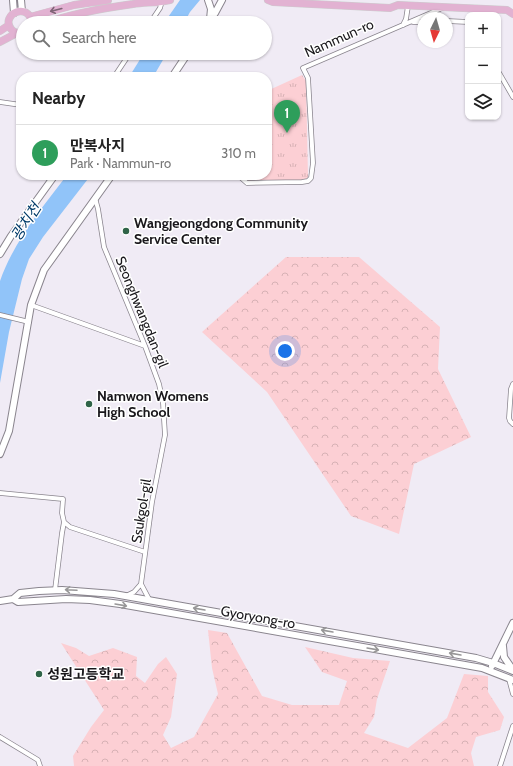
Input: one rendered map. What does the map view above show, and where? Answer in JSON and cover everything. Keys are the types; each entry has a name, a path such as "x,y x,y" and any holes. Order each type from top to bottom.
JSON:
{"main road":[{"path":"71,16 102,9 170,0"},
{"name":"Nammun-ro","path":"268,0 273,2 390,8 398,5 443,7 476,12 511,10"},
{"name":"Nammun-ro","path":"390,0 398,5"},
{"path":"42,16 74,5 104,1 102,9"},
{"path":"16,33 13,32 9,25 10,18 14,13 22,11 26,12 28,16"},
{"path":"0,30 9,25"},
{"path":"0,42 16,36"}],"street":[{"path":"13,0 14,13"},
{"path":"21,0 22,11"},
{"path":"208,0 211,9 210,16"},
{"path":"213,16 222,0"},
{"path":"155,16 160,8 162,1"},
{"path":"403,25 406,19 408,6"},
{"name":"Nammun-ro","path":"244,180 247,183 302,182 308,181 311,178 313,163 308,78 303,68 443,7"},
{"path":"453,21 465,22"},
{"path":"411,22 417,22"},
{"path":"117,72 125,60"},
{"path":"175,72 183,60"},
{"path":"501,76 513,97"},
{"path":"0,102 16,104"},
{"path":"0,254 11,236 51,180"},
{"path":"0,454 9,431 31,305 44,270 108,180"},
{"name":"Seonghwangdan-gil","path":"95,198 104,247 145,346 161,392 165,435"},
{"path":"31,305 145,346"},
{"path":"0,316 29,322"},
{"path":"513,384 511,389 509,418 513,424"},
{"name":"Ssukgol-gil","path":"64,522 70,527 145,552 152,502 165,435"},
{"path":"0,493 63,499 62,512 64,522 56,590"},
{"path":"126,596 134,592 141,584 145,552"},
{"path":"141,584 150,600"},
{"name":"Gyoryong-ro","path":"0,601 13,599 20,593 56,590 83,591 126,596 476,658 513,671"},
{"name":"Gyoryong-ro","path":"13,599 18,602 66,599 90,600 490,670 511,679"},
{"path":"490,670 513,623"},
{"path":"502,644 504,657 507,664 513,671"},
{"path":"511,679 513,694"},
{"path":"500,766 513,726"},
{"path":"0,738 38,760 40,766"}],"green space":[{"path":"302,75 306,81 308,177 305,180 248,181 247,180 272,180 272,89"},
{"path":"286,257 359,257 440,327 438,369 471,437 414,464 399,534 351,516 267,392 202,332"},
{"path":"208,630 227,633 262,696 292,705 339,705 347,681 322,672 305,647 353,658 390,661 377,699 374,717 364,733 408,748 447,718 464,674 488,676 488,692 504,717 500,730 476,737 471,753 474,766 74,766 73,756 91,727 104,710 61,643 76,648 89,656 113,648 137,657 136,676 145,683 158,664 166,657 177,674 171,717 163,735 171,748 194,737 218,694 212,668"}],"water":[{"path":"180,0 200,0 188,16 169,16"},
{"path":"140,60 163,60 156,72 132,72"},
{"path":"63,180 87,180 43,237 29,259 22,279 9,332 0,383 0,281 13,252 29,225"}],"place":[{"name":"만복사지","path":"287,133"},
{"name":"Wangjeongdong Community Service Center","path":"126,231"},
{"name":"Namwon Womens High School","path":"89,404"},
{"name":"성원고등학교","path":"39,674"}],"water label":[{"name":"광치천","path":"26,222"}]}
